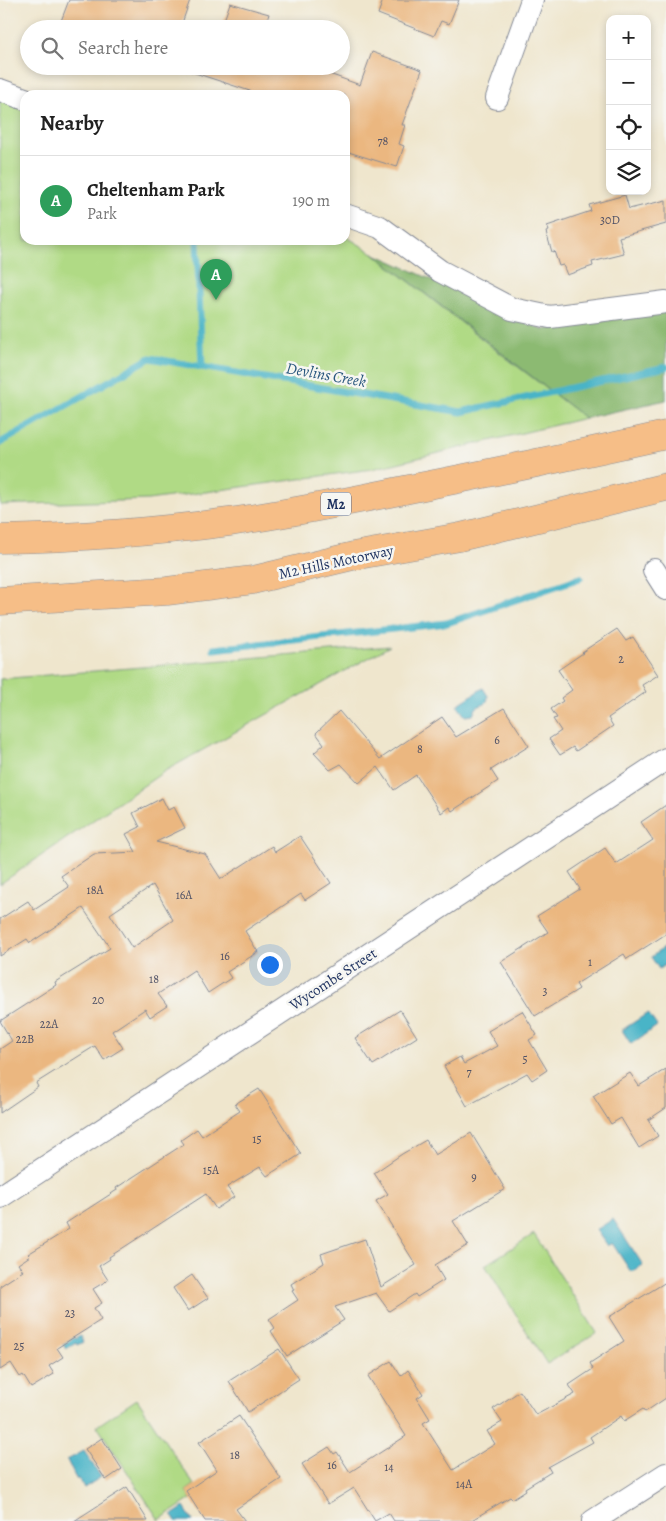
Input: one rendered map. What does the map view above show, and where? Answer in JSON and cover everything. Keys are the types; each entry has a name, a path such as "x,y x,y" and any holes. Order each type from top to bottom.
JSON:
{"highway":[{"name":"M2","path":"0,539 129,533 239,520 340,504 666,435"},
{"name":"M2 Hills Motorway","path":"0,601 167,591 253,580 353,556 460,537 666,487"}],"street":[{"path":"497,98 532,0"},
{"path":"0,90 20,97"},
{"path":"350,217 380,227 440,271 512,309 550,318 666,302"},
{"name":"Wycombe Street","path":"0,1198 666,759"},
{"path":"593,1521 666,1474"}],"green space":[{"path":"0,98 20,106 20,245 350,245 350,239 373,253 585,418 372,469 148,500 0,505"},
{"path":"373,253 543,330 666,308 666,400 585,418"},
{"path":"390,646 165,771 0,884 0,679"},
{"path":"534,1234 597,1333 547,1364 485,1265"},
{"path":"137,1399 194,1485 186,1491 191,1499 159,1520 97,1426"}],"water":[{"path":"483,688 488,696 487,701 476,708 473,715 465,716 457,705"},
{"path":"666,946 666,964 659,969 651,957"},
{"path":"648,1013 657,1026 631,1044 622,1030"},
{"path":"613,1219 643,1265 631,1272 612,1243 607,1246 596,1230"},
{"path":"60,1315 75,1339 80,1336 83,1342 77,1345 76,1343 66,1349 49,1322"},
{"path":"84,1451 101,1477 84,1488 80,1480 75,1477 67,1460"},
{"path":"184,1507 193,1521 176,1521 172,1515"}],"building":[{"path":"69,0 190,0 183,20 61,20"},
{"path":"383,0 459,0 449,24 441,21 434,36 378,14"},
{"path":"230,3 269,14 267,20 224,20"},
{"path":"372,52 422,70 402,125 405,125 399,144 404,146 397,167 350,153 350,90 247,90 201,75 332,75 360,85"},
{"path":"625,195 629,209 666,200 666,224 619,237 624,254 592,262 593,266 567,275 563,265 559,266 554,251 552,252 546,232 549,231 547,226 591,211 589,205"},
{"path":"617,629 626,641 633,637 658,675 642,685 646,692 608,718 613,726 576,751 573,747 560,755 549,739 561,731 553,719 557,718 551,709 563,701 561,698 572,690 558,670"},
{"path":"504,708 529,746 491,770 498,781 452,811 449,807 441,813 416,775 394,790 378,767 359,783 341,764 330,770 314,753 324,744 316,733 339,711 380,759 442,717 456,737"},
{"path":"162,798 168,810 174,807 185,828 156,842 205,854 221,879 272,846 275,852 300,836 331,883 305,900 301,894 245,931 258,952 227,972 231,978 208,993 194,970 158,994 167,1006 150,1017 145,1009 112,1031 123,1048 104,1060 95,1046 36,1083 38,1087 0,1113 0,1049 12,1041 0,1021 56,985 55,982 110,948 83,908 30,943 27,939 0,956 0,919 28,901 34,910 69,887 61,876 94,854 136,852 126,834 140,827 133,813","holes":["153,885 173,920 132,948 110,914"]},
{"path":"666,805 666,934 627,959 624,954 576,984 579,989 535,1016 501,962 548,932 537,916 580,889 569,872 605,848 616,864 653,840 641,822"},
{"path":"400,1010 417,1037 373,1065 355,1038"},
{"path":"522,1011 537,1035 529,1040 547,1070 532,1080 527,1073 467,1106 444,1066 460,1057 464,1064 497,1046 488,1031"},
{"path":"666,1069 666,1108 648,1120 658,1136 639,1148 621,1118 611,1124 593,1096 630,1073 639,1086"},
{"path":"259,1089 301,1154 267,1176 260,1167 227,1187 234,1197 216,1209 206,1194 109,1257 110,1259 99,1266 108,1280 93,1289 102,1303 94,1308 101,1320 57,1348 63,1357 49,1366 54,1374 31,1388 23,1375 20,1377 11,1363 0,1370 0,1286 23,1271 18,1264 30,1256 28,1254 69,1229 66,1223 184,1144 181,1140 197,1129 202,1136 240,1111 235,1104"},
{"path":"471,1133 505,1189 453,1221 468,1245 435,1265 444,1280 417,1297 415,1294 389,1311 376,1293 335,1307 344,1320 287,1356 271,1331 275,1328 269,1319 298,1300 292,1291 294,1290 291,1284 324,1263 321,1254 365,1239 381,1287 416,1265 376,1201 388,1194 374,1173 426,1140 435,1155"},
{"path":"192,1275 208,1298 188,1311 173,1288"},
{"path":"666,1282 666,1398 645,1412 643,1409 624,1421 621,1416 590,1437 593,1442 548,1467 551,1472 525,1488 526,1490 512,1499 510,1497 470,1521 394,1521 389,1513 375,1521 354,1488 328,1504 302,1464 329,1447 334,1454 337,1452 350,1472 406,1436 368,1376 391,1361 401,1376 408,1370 423,1394 417,1398 430,1419 423,1423 453,1470 495,1444 487,1431 502,1422 493,1409 520,1391 536,1415 575,1394 569,1385 593,1369 590,1363 624,1341 609,1317"},
{"path":"279,1349 299,1379 248,1412 229,1381"},
{"path":"239,1416 281,1479 236,1509 245,1521 205,1521 186,1491 217,1470 199,1442"},
{"path":"102,1438 122,1469 106,1480 85,1449"},
{"path":"127,1487 148,1521 74,1521"}],"waterway":[{"path":"197,245 202,367"},
{"name":"Devlins Creek","path":"0,443 150,358 461,412 666,367"},
{"path":"214,649 447,623 580,578"}],"place":[{"name":"Cheltenham Park","path":"216,300"}]}
